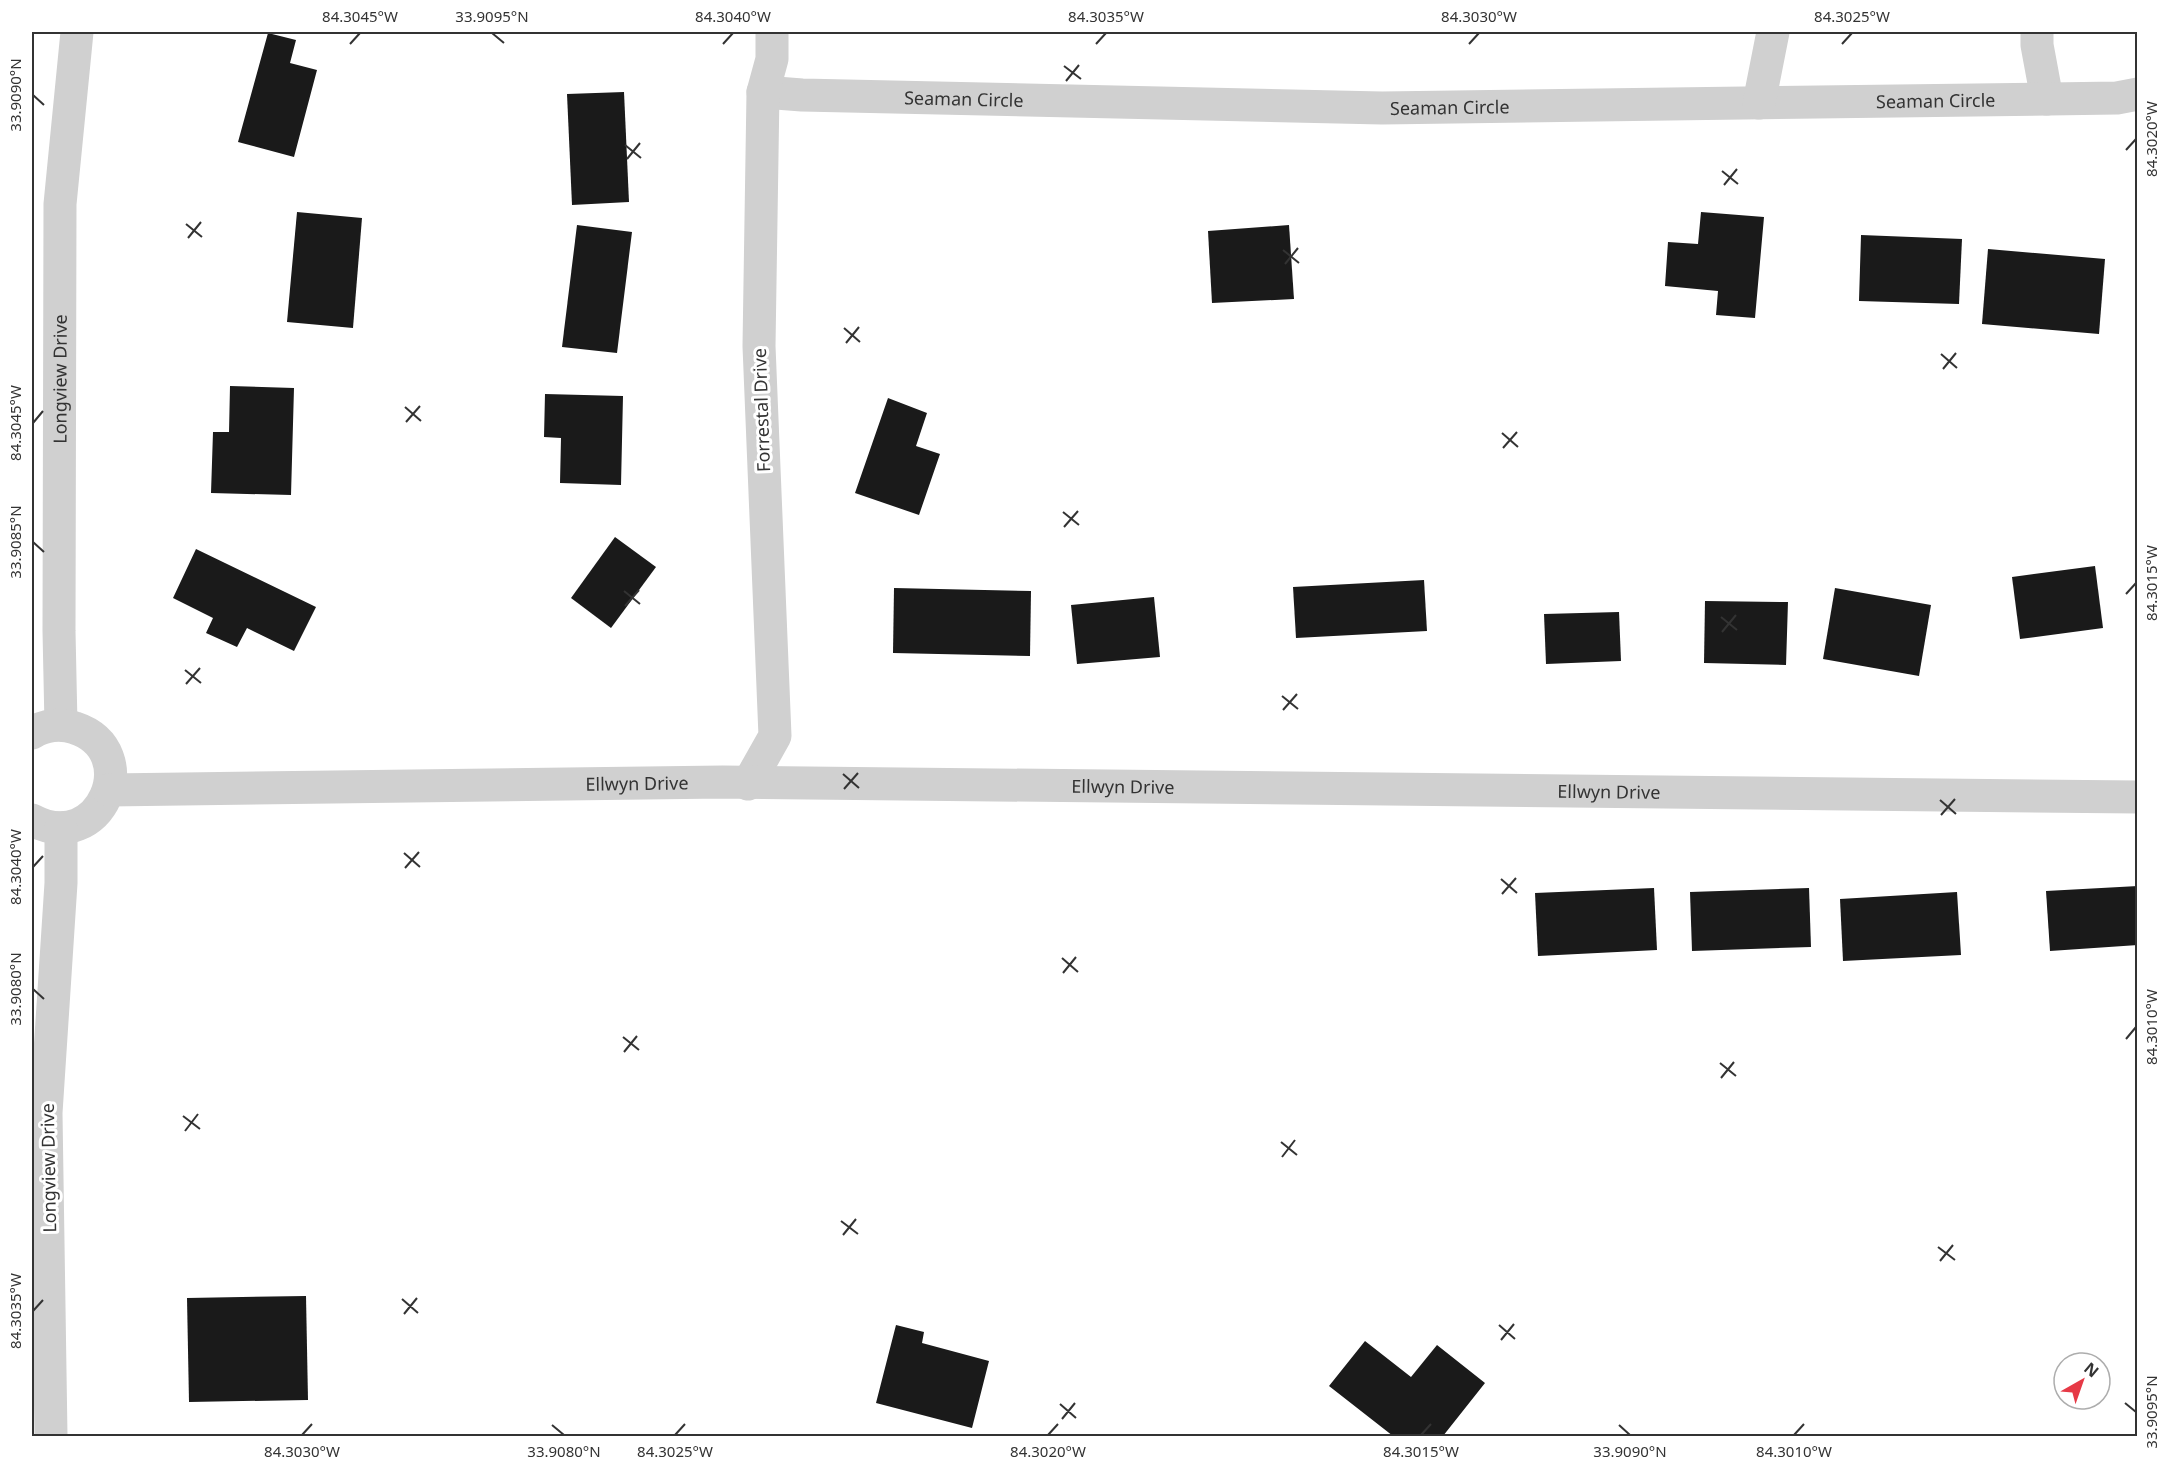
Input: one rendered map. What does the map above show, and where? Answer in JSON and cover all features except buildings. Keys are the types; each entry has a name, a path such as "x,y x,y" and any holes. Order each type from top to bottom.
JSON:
{"street":[{"name":"Longview Drive","path":"46,729 59,631 60,204 77,32"},
{"name":"Forrestal Drive","path":"748,784 775,735 759,346 763,92 772,59 772,32"},
{"path":"1759,103 1773,32"},
{"path":"2037,32 2037,45 2047,99"},
{"name":"Seaman Circle","path":"763,92 802,95 1382,108 2117,98 2138,94"},
{"path":"46,729 67,725 84,730 97,741 106,756 111,772 109,790 102,805 91,818 75,825 46,824"},
{"name":"Ellwyn Drive","path":"109,790 723,782 2138,797"},
{"name":"Longview Drive","path":"46,824 61,883 46,1113 51,1437"}]}
